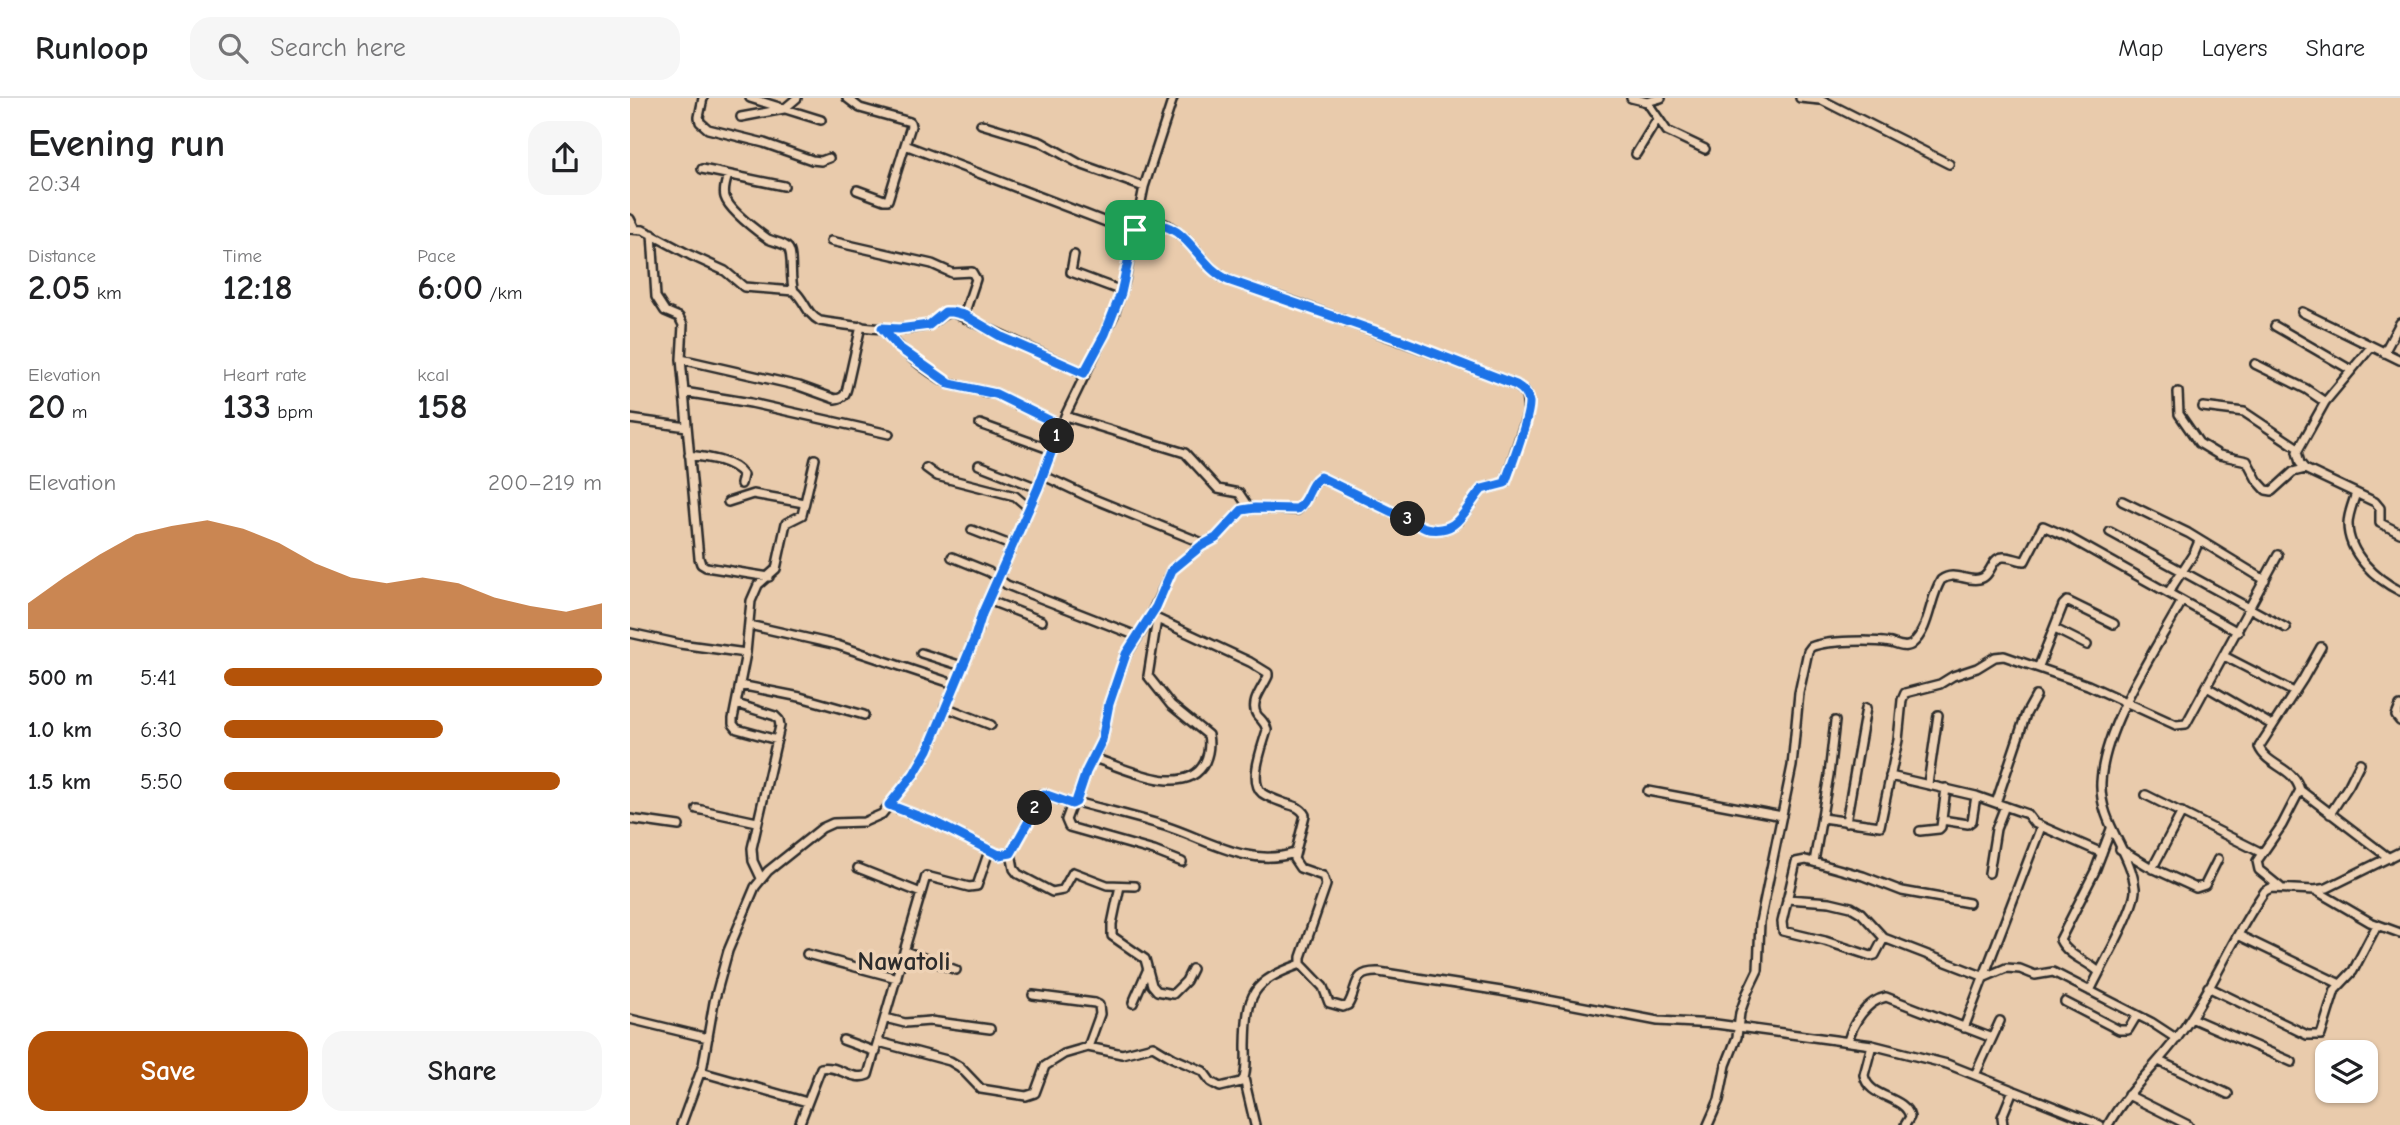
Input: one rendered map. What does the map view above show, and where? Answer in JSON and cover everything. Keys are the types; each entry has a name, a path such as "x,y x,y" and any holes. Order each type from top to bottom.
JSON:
{"street":[{"path":"703,98 699,117 700,122 708,129 764,143 811,160 829,158"},
{"path":"750,98 821,120"},
{"path":"741,117 784,109 797,98"},
{"path":"847,98 860,108 910,122 911,126 888,200 857,190"},
{"path":"681,1125 701,1072 714,1002 728,951 748,899 761,878 822,828 833,823 874,820 921,764 988,600 1038,488 1065,416 1105,334 1122,291 1144,187 1173,98"},
{"path":"1631,98 1647,102 1661,98"},
{"path":"1800,98 1820,99 1949,164"},
{"path":"1647,102 1667,131 1705,149"},
{"path":"1636,154 1658,118"},
{"path":"981,124 1041,142 1080,164 1144,187"},
{"path":"905,145 1119,227 1135,230 1146,223 1169,227 1195,248 1219,275 1398,339 1516,385 1526,393 1529,400 1527,416 1505,483 1482,489 1465,516 1450,526 1434,530 1425,528 1320,477 1314,482 1302,507 1249,508 1237,514 1216,538 1172,570 1154,617 1148,676 1171,705 1208,735 1209,752 1204,765 1194,776 1166,781 1094,758"},
{"path":"702,169 784,186"},
{"path":"728,175 725,191 728,202 758,231 790,251 793,291"},
{"path":"630,219 632,229 652,234 725,271 744,288 793,291 799,295 813,317 820,321 899,329 929,325 945,312 952,312 964,315 1002,337 1084,373"},
{"path":"652,234 656,298 665,311 682,320 681,359 688,455 701,564 769,577"},
{"path":"831,241 932,264 952,272 972,272 975,279 964,315"},
{"path":"1074,255 1071,272 1122,291"},
{"path":"2302,312 2400,359"},
{"path":"2384,353 2400,323"},
{"path":"681,359 720,366 808,389 835,399 845,395 861,326"},
{"path":"2275,326 2351,370"},
{"path":"882,328 898,347 950,384 996,394 1061,426"},
{"path":"2371,347 2325,402 2298,448 2297,458 2305,469 2375,502 2380,508 2380,523 2400,533"},
{"path":"2255,364 2306,389 2325,402"},
{"path":"684,392 751,403 889,434"},
{"path":"2178,392 2179,414 2190,432 2210,450 2247,461 2266,490 2272,491 2293,472 2305,469"},
{"path":"2203,407 2244,412 2298,448"},
{"path":"1065,416 1185,453 1218,489 1238,493 1249,508"},
{"path":"630,419 687,427"},
{"path":"980,424 1052,450"},
{"path":"688,455 707,457 738,469 743,475 741,484"},
{"path":"777,740 737,729 733,719 754,592 776,569 786,523 800,518 815,459"},
{"path":"979,465 1038,488"},
{"path":"926,468 934,475 1015,496 1029,508"},
{"path":"1042,475 1205,544"},
{"path":"2356,493 2348,525 2350,537 2370,570 2390,586 2400,590"},
{"path":"728,502 753,494 804,503"},
{"path":"2122,501 2169,523 2265,580"},
{"path":"1708,1125 1719,1100 1726,1065 1735,1046 1746,993 1758,970 1760,922 1792,766 1799,693 1811,647 1842,643 1912,644 1922,630 1941,580 1951,575 1981,579 1996,559 2001,557 2025,561 2043,526 2068,537 2238,632"},
{"path":"972,530 1013,546"},
{"path":"2110,532 2286,628"},
{"path":"2168,593 2199,541"},
{"path":"1822,818 1880,826 1905,693 1940,684 1953,676 1978,668 1995,657 2014,658 2039,666 2182,726 2238,632 2278,555"},
{"path":"952,557 989,572 998,579 1137,636"},
{"path":"988,600 1042,621"},
{"path":"2039,666 2067,601 2114,624"},
{"path":"2090,991 2134,898 2135,889 2101,799 2101,782 2111,739 2127,702 2182,601"},
{"path":"1154,617 1137,636 1117,677 1102,740 1066,820 1069,827 1154,851 1182,862"},
{"path":"1154,617 1268,673 1255,702 1256,713 1267,730 1255,774 1256,782 1263,794 1303,810 1304,821 1294,853 1296,864 1323,876 1326,885 1301,957 1301,964 1323,987 1329,1003 1333,1006 1348,1005 1358,977 1364,973 1379,972 1501,991 1658,1021 1738,1027 1848,1041 1926,1058 2100,1125"},
{"path":"749,625 836,645 954,684"},
{"path":"2055,629 2087,645"},
{"path":"630,633 680,644 746,653"},
{"path":"2321,646 2273,725 2259,743 2260,751 2292,774 2300,790 2330,814 2396,857"},
{"path":"921,653 962,666"},
{"path":"2224,656 2294,692"},
{"path":"740,685 800,697 864,715"},
{"path":"2207,687 2273,725"},
{"path":"1996,803 2026,714 2036,696"},
{"path":"737,704 775,716 780,726 752,848 753,860 761,878"},
{"path":"2400,706 2396,716 2400,721"},
{"path":"945,707 991,725"},
{"path":"1846,822 1866,708"},
{"path":"1928,783 1938,715"},
{"path":"1814,862 1835,721"},
{"path":"2330,814 2360,763"},
{"path":"1890,776 1928,783 2006,806 2027,814 2041,827 2102,853"},
{"path":"1920,831 1939,829 1946,788"},
{"path":"2280,887 2259,870 2257,861 2282,825 2300,790"},
{"path":"1648,791 1782,816"},
{"path":"1136,886 1102,884 1079,872 1073,872 1063,890 1052,892 1018,874 1011,853 1044,794 1167,826 1231,851 1271,858 1294,853"},
{"path":"2146,795 2262,853"},
{"path":"1942,820 1968,824 1972,821 1976,796"},
{"path":"889,805 936,823 989,851 1004,856 1011,853"},
{"path":"1989,873 1996,830 2006,806"},
{"path":"697,809 757,822"},
{"path":"2152,869 2182,812"},
{"path":"630,819 679,826"},
{"path":"1964,1028 2041,827"},
{"path":"2099,972 2066,950 2060,940 2111,829"},
{"path":"2120,849 2152,869 2201,888 2218,859"},
{"path":"799,1125 821,1068 830,1067 864,1077 868,1074 926,876 969,887 977,886 989,851"},
{"path":"2108,1125 2128,1096 2177,1039 2265,891 2280,887 2315,890 2327,888 2396,857"},
{"path":"1884,938 1875,955 1871,956 1817,939 1787,933 1782,927 1796,862 1799,859 1814,862 1902,891 1969,903"},
{"path":"858,868 921,894"},
{"path":"1120,886 1112,936 1141,955 1149,965 1152,985 1157,991 1173,994 1181,989 1192,969"},
{"path":"2315,890 2377,925 2400,933"},
{"path":"1787,899 1830,902 1852,907 1884,938 1984,977 2006,968 2020,969 2035,975 2053,972 2137,1015 2177,1039"},
{"path":"2208,987 2314,1037 2321,1035 2332,999 2340,984 2353,971 2377,925"},
{"path":"2238,935 2340,984"},
{"path":"905,951 956,970"},
{"path":"807,954 897,978"},
{"path":"1255,1125 1244,1079 1246,1026 1254,990 1267,979 1301,964"},
{"path":"1133,1003 1149,965"},
{"path":"1033,995 1099,1005 1100,1014 1088,1047"},
{"path":"1848,1041 1862,1014 1872,1003 1886,997 1992,1038"},
{"path":"2065,1002 2119,1030 2128,1030 2137,1015"},
{"path":"885,1018 905,1023 930,1021 990,1029"},
{"path":"2191,1018 2292,1062"},
{"path":"630,1019 708,1038"},
{"path":"1975,1075 2000,1021"},
{"path":"843,1040 876,1052"},
{"path":"879,1042 950,1060 981,1089 1026,1096 1035,1093 1045,1066 1053,1059 1088,1047 1122,1054 1153,1046 1172,1058 1203,1071 1215,1086 1231,1085 1244,1079"},
{"path":"1872,1045 1864,1080 1871,1088 1906,1108 1910,1117 1905,1125"},
{"path":"2159,1061 2228,1094"},
{"path":"701,1072 807,1102"},
{"path":"2003,1125 2002,1117 2013,1090"},
{"path":"2128,1096 2188,1125"}],"district":[{"name":"Nawatoli","path":"904,962"}],"route":[{"path":"1153,222 1169,227 1195,248 1219,275 1398,339 1516,385 1522,388 1529,400 1527,416 1505,483 1482,489 1465,516 1442,530 1425,528 1320,477 1314,482 1302,507 1293,510 1249,508 1237,514 1216,538 1197,549 1172,570 1168,577 1156,607 1126,654 1109,704 1102,740 1086,772 1076,802 1072,804 1047,794 1041,796 1011,853 1004,856 936,823 889,805 914,774 928,750 974,640 982,614 1038,488 1061,426 996,394 950,384 898,347 882,328 891,330 923,327 945,312 952,312 964,315 1002,337 1084,373 1114,315 1125,280 1135,230 1140,225 1153,222"}]}
